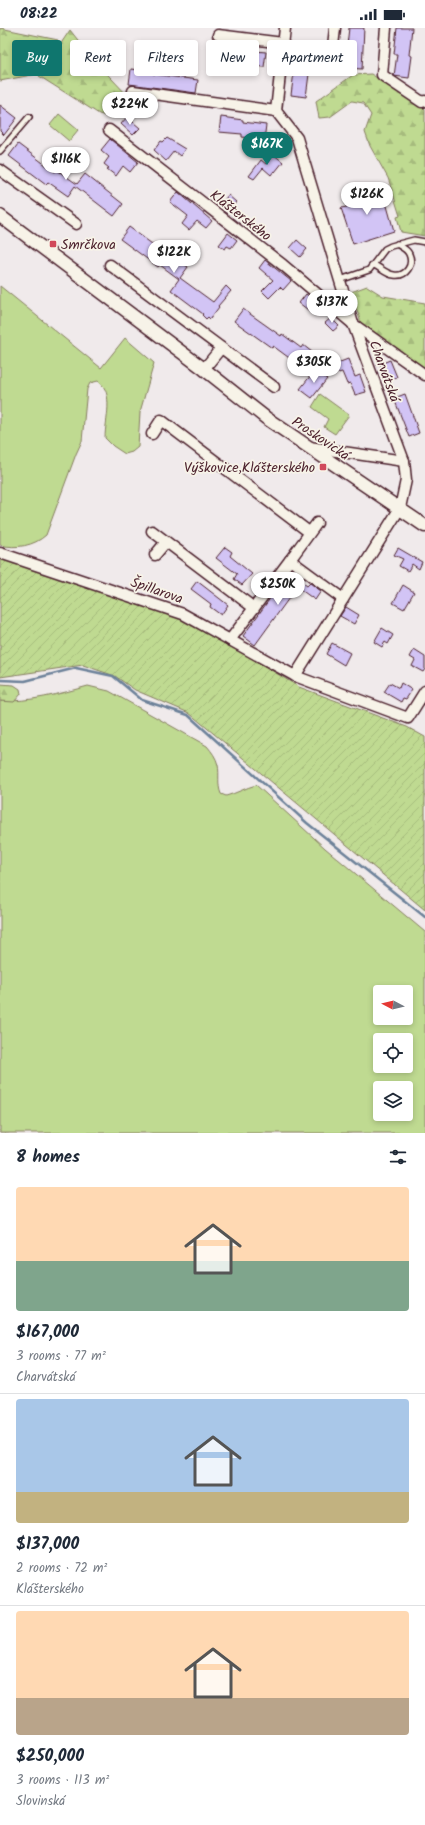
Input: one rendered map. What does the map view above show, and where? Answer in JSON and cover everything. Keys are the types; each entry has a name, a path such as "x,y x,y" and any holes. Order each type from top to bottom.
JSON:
{"street":[{"path":"283,40 285,28"},
{"path":"334,40 335,28"},
{"path":"386,28 382,75 422,102 425,101"},
{"path":"218,34 267,41"},
{"path":"133,91 276,111 280,76"},
{"name":"Charvátská","path":"276,111 297,138 353,324 404,461 406,480 400,508"},
{"name":"Klášterského","path":"109,130 283,265 353,324 425,375"},
{"path":"0,170 76,224"},
{"name":"Proskovická","path":"0,216 204,369 266,418 425,526"},
{"path":"110,265 274,387"},
{"path":"204,369 221,348"},
{"path":"152,434 161,420 310,532"},
{"path":"308,447 404,461"},
{"path":"295,676 400,508"},
{"path":"230,640 317,522"},
{"path":"152,532 254,608"},
{"path":"155,555 166,542"},
{"name":"Špillarova","path":"0,553 183,614 295,676 408,718 425,691"},
{"path":"290,560 343,599"}],"lane":[{"path":"0,151 29,117"},
{"path":"340,280 369,270 385,249 397,244 414,240 425,242"},
{"path":"374,265 385,272 396,276 407,271 411,260 409,254 397,244"}],"green space":[{"path":"0,28 58,40 12,40 12,76 26,76 0,81"},
{"path":"70,30 78,40 70,40 70,76 109,76 129,97 113,118 99,114 39,76 62,76 62,42"},
{"path":"371,74 425,109 425,236 401,232 397,217 400,216 388,178 370,146 365,132 371,115 363,103 352,101 330,117 319,118 316,101 352,76"},
{"path":"59,114 78,130 69,141 50,125"},
{"path":"0,286 101,368 125,338 154,363 140,412 138,447 132,452 125,454 113,446 105,438 108,407 106,392 98,381 90,383 87,389 82,441 46,535 36,542 24,546 12,547 0,545"},
{"path":"367,286 383,296 425,303 425,374 362,326 351,292"},
{"path":"320,394 349,415 335,434 324,427 328,419 312,407"},
{"path":"0,557 187,619 299,687 407,727 425,737 425,910 189,713 135,690 115,676 83,665 0,677"},
{"path":"0,684 14,685 20,689 21,694 14,702 0,701"},
{"path":"88,686 109,691 207,746 214,755 218,765 219,787 221,794 226,796 256,785 325,848 425,932 425,1133 0,1133 0,701 34,699 56,695"}],"building":[{"path":"349,28 364,28 362,69 357,69 357,40 348,40"},
{"path":"397,28 412,28 409,55 412,56 409,78 394,76 397,54 394,54"},
{"path":"259,51 266,52 264,67 259,67"},
{"path":"131,69 134,69 134,76 168,76 198,80 196,93 129,84"},
{"path":"293,76 309,76 306,97 291,95"},
{"path":"0,105 17,118 4,135 0,131"},
{"path":"127,117 140,128 133,135 121,124"},
{"path":"221,117 266,125 264,140 242,137 242,134 219,132"},
{"path":"167,138 185,149 180,156 174,151 166,161 154,150 161,141 163,142"},
{"path":"110,139 138,162 130,172 123,166 116,176 107,169 109,168 104,164 109,157 101,150"},
{"path":"18,144 55,172 57,170 77,184 85,174 123,204 114,216 75,186 68,196 48,182 46,184 9,156"},
{"path":"273,154 283,162 275,172 274,171 271,175 263,168 254,179 249,176 261,160 266,164"},
{"path":"382,188 394,231 353,244 341,208 347,207 345,200"},
{"path":"178,192 212,221 206,228 197,221 189,230 182,224 188,216 170,202"},
{"path":"228,195 236,202 229,211 221,205"},
{"path":"129,227 167,255 169,253 188,267 180,278 213,302 226,286 231,291 218,306 219,307 210,319 208,317 206,319 202,315 203,314 171,290 179,279 160,265 158,267 120,239"},
{"path":"228,233 237,240 231,248 227,246 225,249 219,245"},
{"path":"297,240 307,249 300,257 290,248"},
{"path":"265,260 291,281 283,290 280,287 269,298 262,291 273,280 259,268"},
{"path":"306,294 321,306 320,311 316,316 299,303"},
{"path":"243,309 281,336 282,334 301,348 303,345 322,360 313,372 294,358 292,360 273,346 272,348 234,321"},
{"path":"331,318 339,326 333,331 325,323"},
{"path":"348,359 355,377 360,375 366,392 355,395 350,383 347,384 342,372 338,373 335,364"},
{"path":"390,360 397,377 387,381 380,364"},
{"path":"315,370 327,379 312,398 300,389"},
{"path":"405,394 419,433 409,437 395,401 397,397"},
{"path":"225,547 232,552 230,556 252,574 242,585 234,579 237,574 216,558"},
{"path":"398,548 422,562 419,569 412,564 408,571 399,566 403,559 394,555"},
{"path":"289,572 307,586 310,583 321,591 315,600 297,587 255,645 243,636"},
{"path":"197,581 228,605 221,615 210,607 211,604 191,589"},
{"path":"403,585 414,592 404,609 393,603"},
{"path":"346,607 359,615 354,624 340,616"},
{"path":"382,628 393,635 388,644 385,642 382,647 374,642"},
{"path":"332,643 350,653 344,665 326,654"},
{"path":"414,650 425,657 425,669 423,672 412,666 415,660 410,657"},
{"path":"390,683 399,688 401,683 412,690 406,699 403,698 401,702 384,692"}],"waterway":[{"path":"0,680 25,681 76,668 113,676 142,700 188,715 307,823 425,917"}],"place":[{"name":"Smrčkova","path":"53,244"},
{"name":"Výškovice,Klášterského","path":"323,467"}]}
